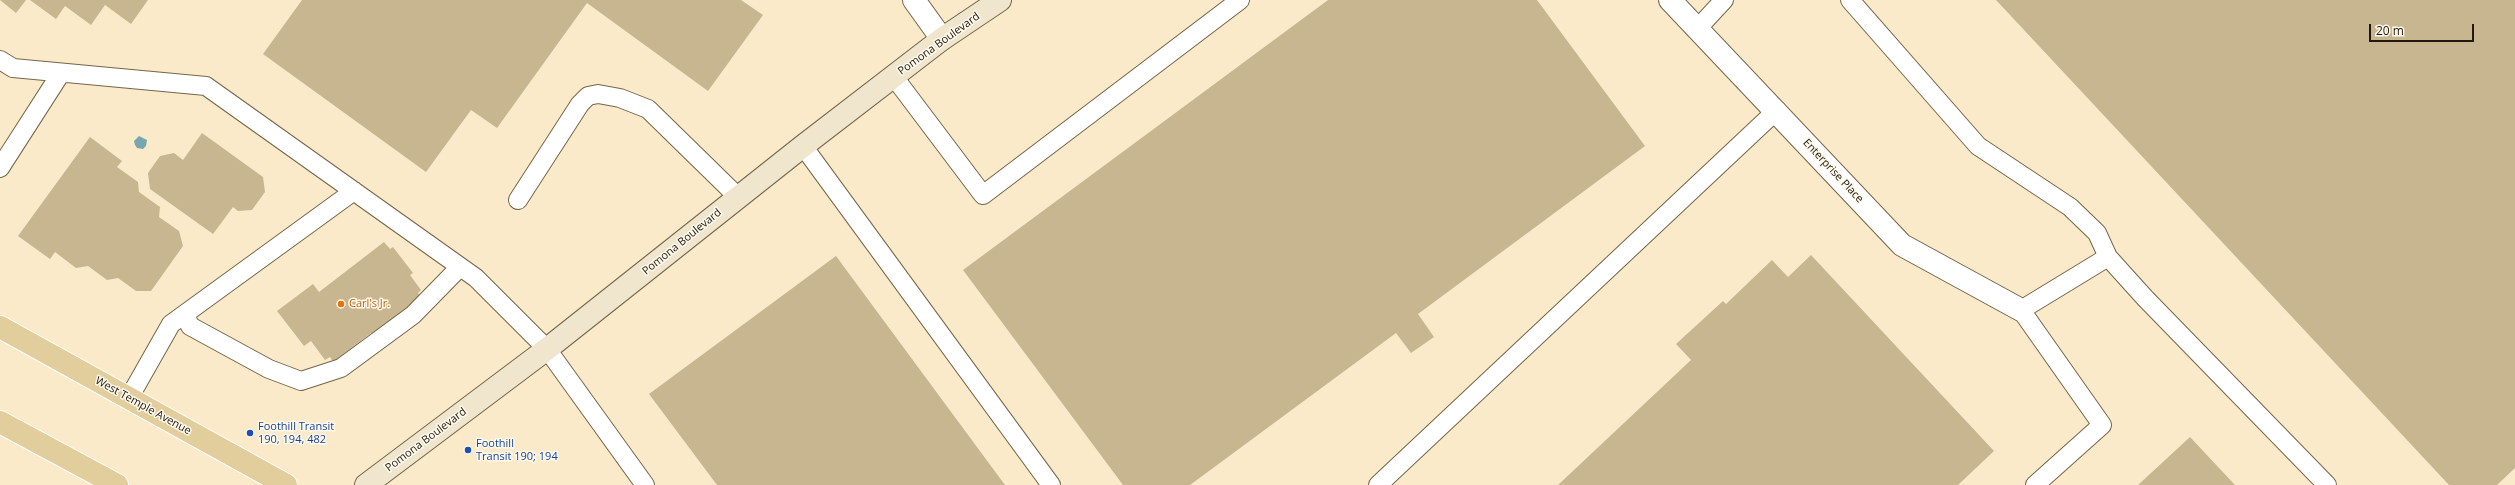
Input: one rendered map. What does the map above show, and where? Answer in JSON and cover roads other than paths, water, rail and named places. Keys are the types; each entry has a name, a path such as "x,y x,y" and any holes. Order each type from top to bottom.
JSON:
{"main road":[{"name":"West Temple Avenue","path":"0,327 286,485"},
{"path":"0,422 117,485"}],"street":[{"path":"914,0 942,39"},
{"name":"Pomona Boulevard","path":"366,485 547,349 738,197 942,39 1000,0"},
{"name":"Enterprise Place","path":"1670,0 1777,110 1902,244 2021,310"}],"lane":[{"path":"894,77 983,195 1240,0"},
{"path":"1698,28 1724,0"},
{"path":"1850,0 1978,146 2070,207 2097,233 2108,257 2145,298 2327,485"},
{"path":"0,60 13,68 206,86 476,278 547,349 645,485"},
{"path":"0,168 61,72"},
{"path":"518,200 580,104 588,96 598,94 620,98 648,109 738,197"},
{"path":"1378,485 1777,110"},
{"path":"803,146 1051,485"},
{"path":"129,398 171,324 354,191"},
{"path":"2036,485 2102,425 2021,310 2108,257"},
{"path":"185,314 190,326 269,369 301,381 341,368 413,315 460,267"}],"water":[{"path":"139,136 147,140 146,146 143,149 137,148 135,145 134,141"}],"place":[{"name":"Carl's Jr.","path":"341,304"},
{"name":"Foothill Transit 190, 194, 482","path":"250,433"},
{"name":"Foothill Transit 190; 194","path":"468,450"}]}
